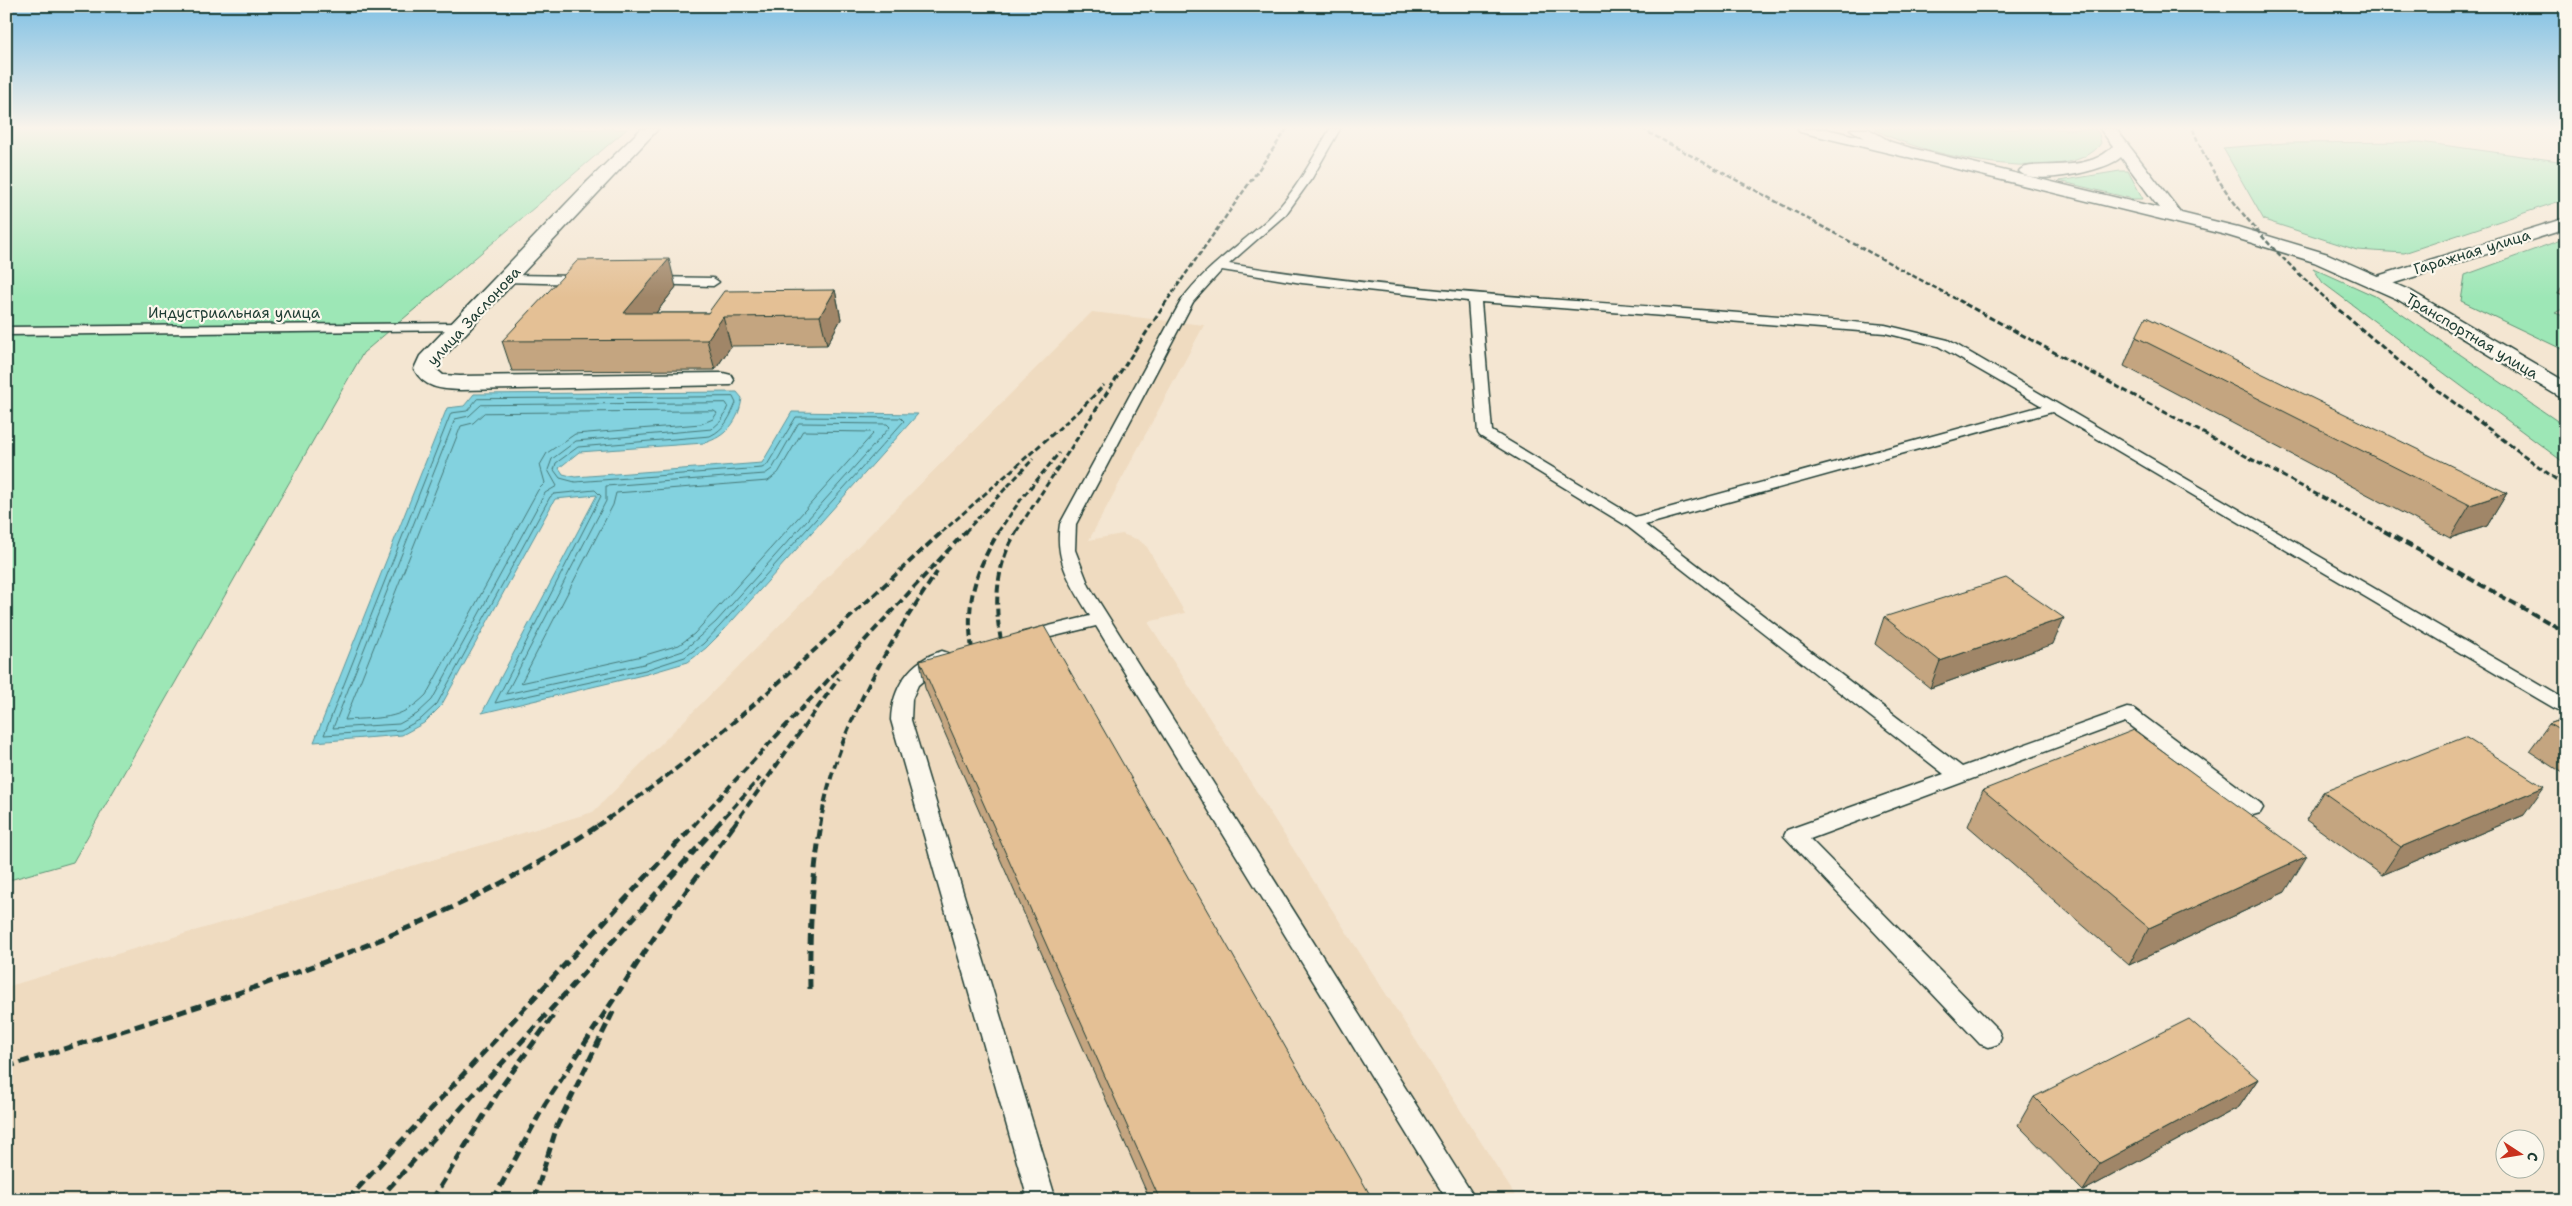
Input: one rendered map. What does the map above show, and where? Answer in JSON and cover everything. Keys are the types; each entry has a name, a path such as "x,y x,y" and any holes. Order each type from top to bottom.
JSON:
{"street":[{"name":"улица Заслонова","path":"594,185 508,279 428,361 424,369 428,376 438,382 723,380"},
{"name":"Транспортная улица","path":"2045,185 2296,249 2378,282 2436,313 2566,392"},
{"path":"2151,185 2175,217"},
{"name":"Гаражная улица","path":"2378,282 2566,223"}],"lane":[{"path":"1300,185 1286,207 1200,283 1188,301 1068,524 1064,539 1065,554 1072,571 1100,619 1462,1200"},
{"path":"1220,266 1328,284 1474,299 1859,326 1907,333 1943,343 1967,354 2566,709"},
{"path":"508,279 596,280"},
{"path":"635,281 713,282"},
{"path":"1474,299 1484,433 1633,523 1959,776"},
{"name":"Индустриальная улица","path":"6,330 462,327"},
{"path":"1633,523 2054,407"},
{"path":"1010,640 1100,619"},
{"path":"962,652 935,661 912,678 905,688 902,697 901,720 1042,1200"},
{"path":"1989,1037 1795,836 2126,714 2253,808"}],"shaded area":[{"path":"1092,312 1204,325 1089,540 1122,534 1139,540 1147,547 1185,613 1148,622 1518,1200 6,1200 6,987 593,812"}],"green space":[{"path":"6,185 561,185 363,353 73,862 6,881"},
{"path":"2077,185 2136,185 2143,199 2133,199"},
{"path":"2244,185 2566,185 2566,199 2404,253 2357,250 2264,220"},
{"path":"2566,238 2566,307 2555,313 2566,317 2566,351 2461,301 2465,275"},
{"path":"2313,268 2375,296 2566,427 2566,464 2323,283"}],"water":[{"path":"737,392 742,398 738,414 725,432 712,440 704,443 579,452 559,468 563,474 575,477 762,463 792,412 918,414 724,630 688,662 647,674 482,713 597,495 555,499 441,706 424,723 402,735 314,742 447,408 464,406 474,394"}],"building":[{"path":"669,259 624,313 708,313 724,291 835,290 820,316 723,317 707,340 502,341 578,260"},
{"path":"2146,317 2507,493 2470,505 2136,337"},
{"path":"2006,578 2064,618 1940,661 1884,617"},
{"path":"1044,626 1373,1200 1160,1200 920,661"},
{"path":"2566,718 2566,734 2549,724"},
{"path":"2134,730 2307,856 2149,928 1983,790"},
{"path":"2465,737 2544,787 2401,847 2323,792"},
{"path":"2189,1019 2258,1079 2100,1163 2034,1097"}],"railway":[{"path":"1164,305 1248,185"},
{"path":"1746,185 1967,305"},
{"path":"2222,185 2234,203 2272,247 2333,305"},
{"path":"1016,532 1165,304"},
{"path":"1965,304 2386,532"},
{"path":"2332,304 2400,362 2566,487"},
{"path":"1081,409 1104,385"},
{"path":"942,532 1081,409"},
{"path":"1078,412 1081,409"},
{"path":"998,532 1022,498 1059,453"},
{"path":"965,532 1033,459"},
{"path":"597,826 645,793 734,722 943,531"},
{"path":"693,826 966,531"},
{"path":"974,661 970,625 973,593 982,563 999,531"},
{"path":"1004,652 998,622 998,590 1004,559 1009,544 1017,531"},
{"path":"2384,531 2566,632"},
{"path":"820,826 837,758 850,725 881,662 937,572"},
{"path":"733,826 839,678"},
{"path":"716,826 760,778"},
{"path":"6,1067 236,994 312,967 386,937 460,904 530,867 599,825"},
{"path":"347,1200 694,825"},
{"path":"378,1200 718,825"},
{"path":"493,1200 545,1104 669,915 734,825"},
{"path":"810,989 812,907 821,825"},
{"path":"534,1200 557,1126 614,1010"},
{"path":"432,1200 502,1086 556,1012"}]}
